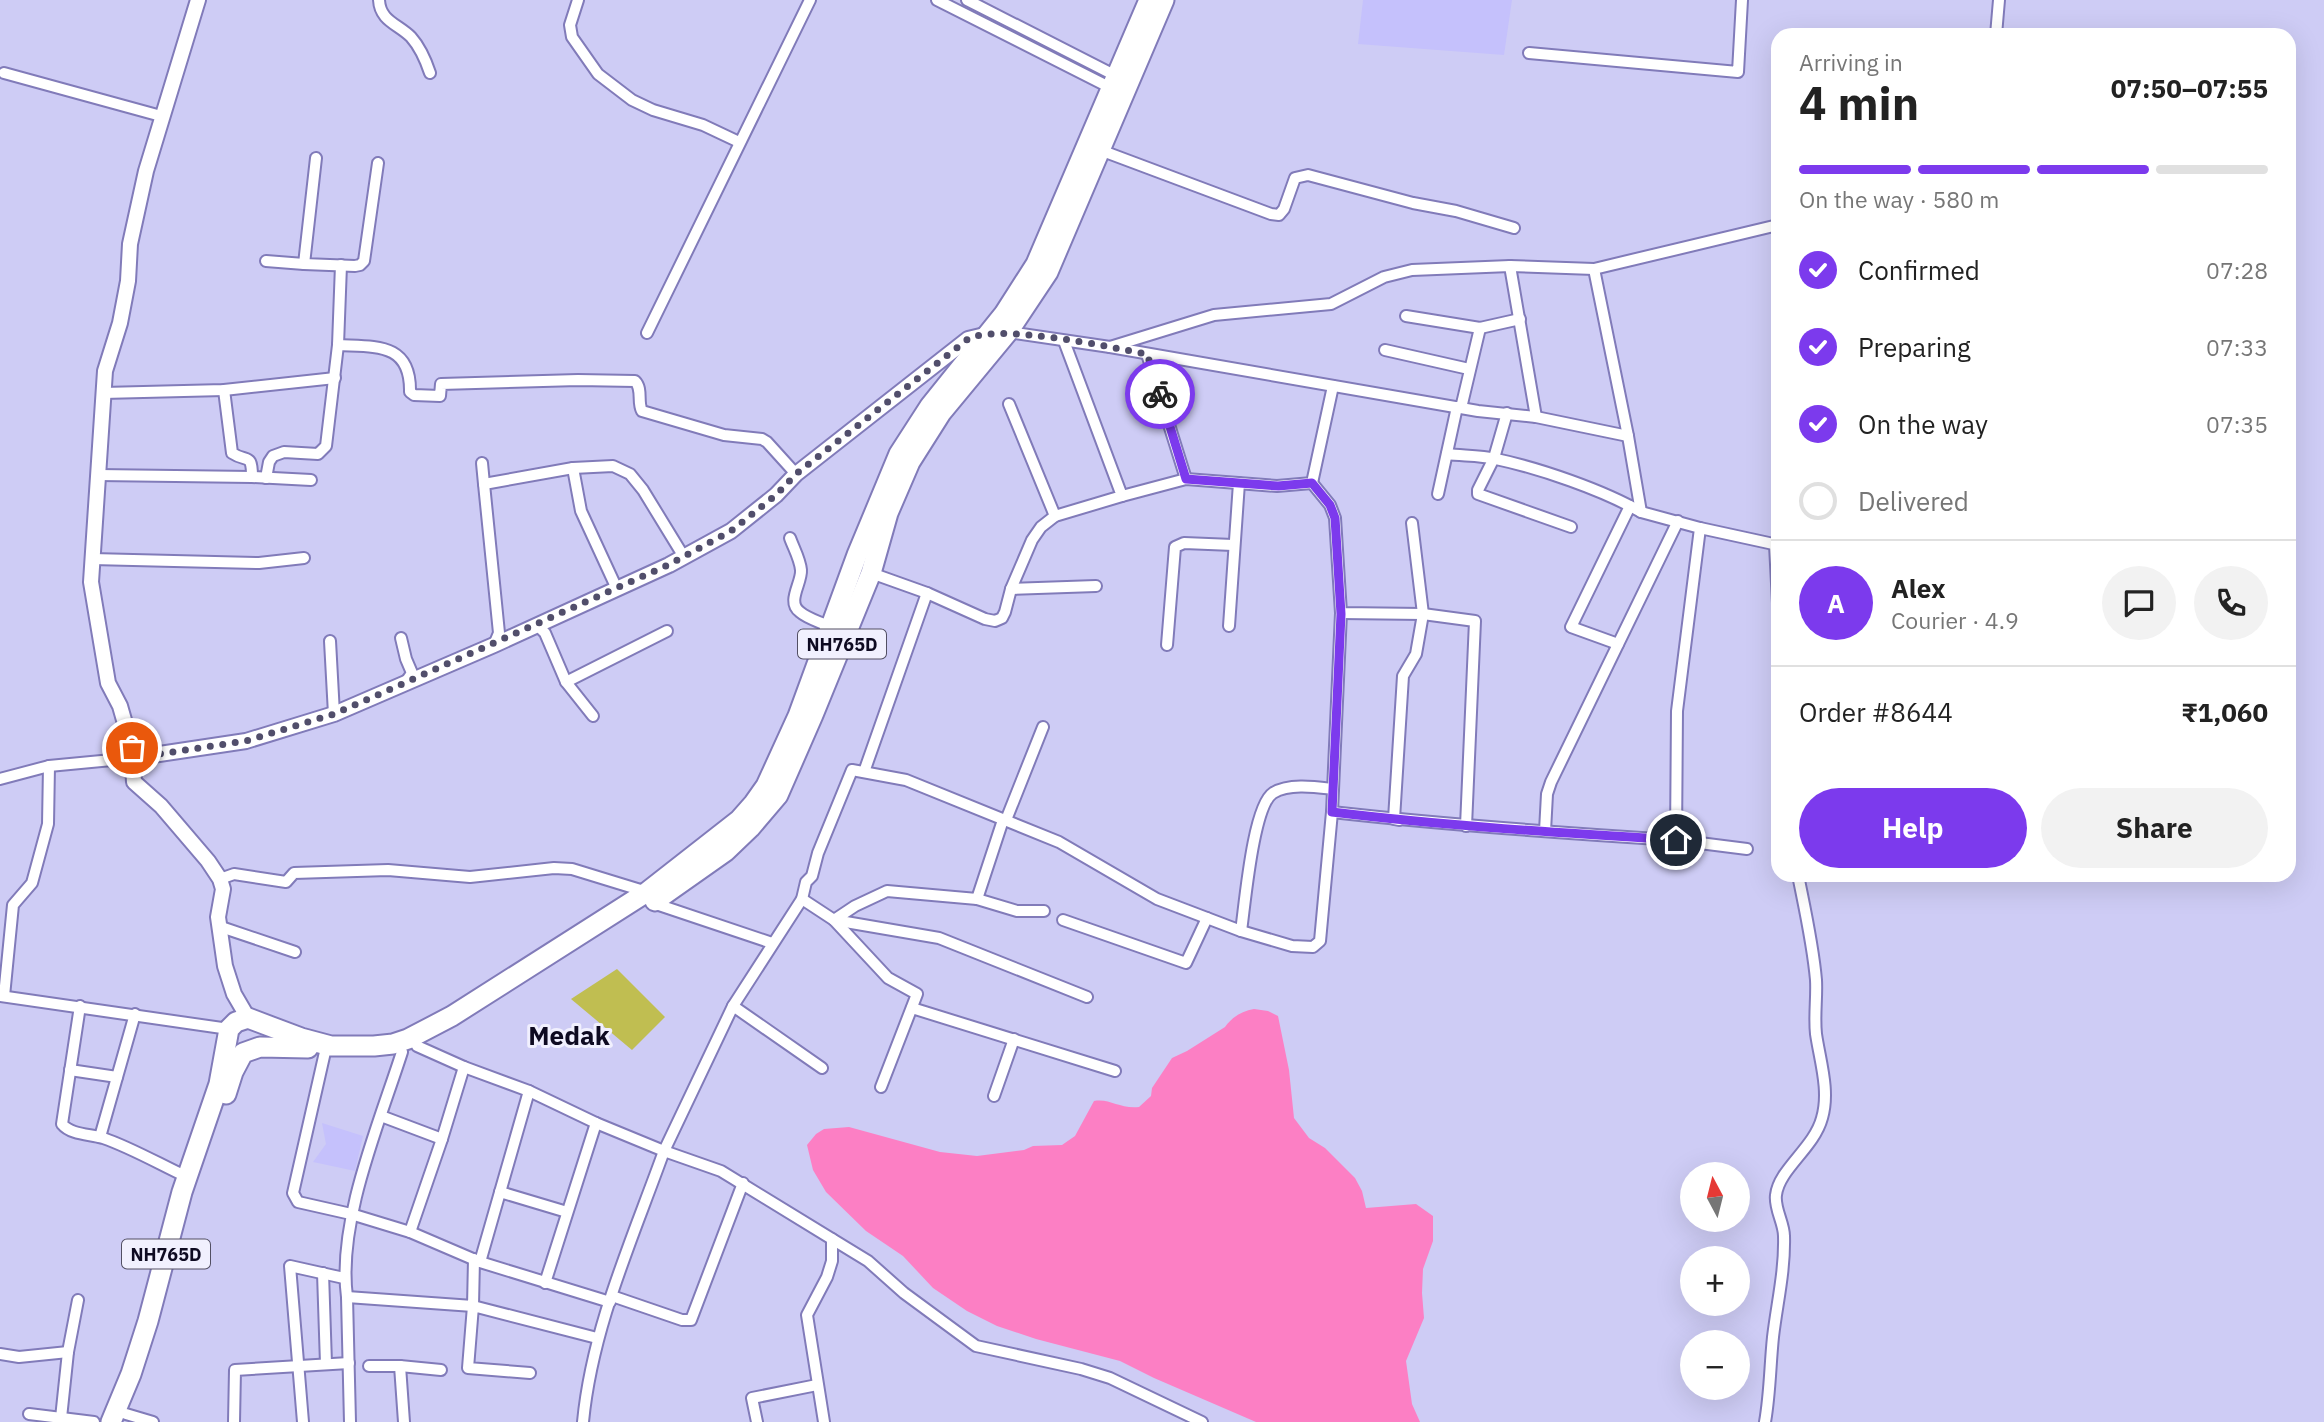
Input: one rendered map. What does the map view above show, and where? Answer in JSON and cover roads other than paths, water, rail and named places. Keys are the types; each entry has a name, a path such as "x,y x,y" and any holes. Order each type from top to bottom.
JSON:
{"highway":[{"name":"NH765D","path":"248,1017 301,1038 331,1046 374,1046 408,1040 726,851 750,828 778,795 813,715 871,573 888,513 910,462 941,412 1008,332 1048,272 1100,150 1149,0"},
{"name":"NH765D","path":"120,1419 141,1379 170,1284 192,1196 217,1127 230,1080 243,1054 260,1047 300,1046 325,1052 364,1055 409,1049 439,1036 650,897 739,820 754,803 766,786 798,716 857,555 899,454 924,414 1004,314 1036,264 1120,85 1164,0"},
{"path":"229,1029 248,1017"},
{"name":"NH765D","path":"120,1419 187,1177 219,1084 229,1029"}],"street":[{"path":"198,0 161,116 130,244 128,281 120,323 105,371 91,582 108,683 120,706 132,748 134,782 161,806 220,879 223,889 218,918 225,966 234,994 248,1017"},
{"path":"379,0 379,9 383,16 411,38 429,73"},
{"path":"578,0 570,25 572,37 598,74 632,100 653,110 702,125 739,142"},
{"path":"647,333 810,0"},
{"path":"937,0 1120,85"},
{"path":"967,0 1120,85"},
{"path":"1529,53 1738,72 1742,0"},
{"path":"1997,28 1999,0"},
{"path":"4,73 161,116"},
{"path":"1100,150 1262,213 1279,215 1284,209 1291,183 1295,178 1308,175 1514,228"},
{"path":"304,264 316,158"},
{"path":"266,261 355,266 364,261 378,163"},
{"path":"1110,347 1214,314 1331,304 1398,272 1510,266 1594,269 1771,227"},
{"path":"266,478 273,456 284,453 318,454 324,451 326,446 338,345 341,265"},
{"path":"1510,266 1536,418"},
{"path":"1594,269 1641,512"},
{"path":"1406,316 1480,328 1520,318"},
{"path":"1438,494 1480,328"},
{"path":"0,779 49,766 133,758 246,741 334,714 494,645 684,557 731,531 776,495 796,474 968,339 988,333 1008,332 1110,347 1507,413 1628,436"},
{"path":"1064,341 1122,496"},
{"path":"338,345 380,347 398,356 404,360 407,367 410,392 414,395 440,396 441,384 635,381 639,385 642,411 724,435 762,439 796,474"},
{"path":"1385,349 1469,369"},
{"path":"1147,354 1186,479"},
{"path":"103,393 224,390 335,378"},
{"path":"1312,483 1334,386"},
{"path":"224,390 232,453 247,458 252,465 252,477"},
{"path":"1009,404 1055,516"},
{"path":"1507,413 1494,458 1478,494 1571,527"},
{"path":"1447,454 1494,458 1580,485 1641,512 1771,544"},
{"path":"482,463 499,633 494,645"},
{"path":"484,484 573,468 612,466 630,474 643,490 684,557"},
{"path":"573,468 581,511 617,589"},
{"path":"98,475 311,480"},
{"path":"871,573 995,621 1002,618 1005,612 1011,589 1032,540 1041,527 1055,516 1186,479 1278,486 1312,483"},
{"path":"1229,626 1239,483"},
{"path":"583,1422 587,1384 597,1338 664,1151 733,1006 802,899 806,882 812,876 818,853 852,770 906,780 1006,820 1065,845 1157,899 1241,931 1292,946 1312,947 1320,941 1332,812 1341,614 1335,518 1330,505 1312,483"},
{"path":"1618,644 1571,627 1630,506"},
{"path":"1545,831 1551,782 1678,521"},
{"path":"1399,820 1394,819 1403,676 1416,654 1423,614 1412,523"},
{"path":"1676,840 1677,711 1700,528"},
{"path":"790,538 801,574 795,593 795,606 799,612 830,627"},
{"path":"1167,645 1175,547 1184,542 1233,545"},
{"path":"92,559 260,563 304,558"},
{"path":"1011,589 1096,586"},
{"path":"864,772 927,593"},
{"path":"1341,614 1423,614 1475,621 1466,826"},
{"path":"537,625 545,633 566,682 593,716"},
{"path":"566,682 667,631"},
{"path":"401,638 412,673 405,683"},
{"path":"330,641 334,714"},
{"path":"977,899 1002,823 1006,820 1043,727"},
{"path":"49,766 48,824 32,883 13,905 2,996 229,1029"},
{"path":"1241,931 1255,829 1266,800 1274,792 1288,788 1304,786 1333,789"},
{"path":"1332,812 1466,826 1676,840 1747,849"},
{"path":"220,879 234,874 286,883 294,873 388,870 470,877 554,868 572,869 772,943"},
{"path":"1765,1422 1773,1337 1783,1275 1784,1233 1775,1198 1777,1187 1784,1174 1801,1157 1814,1138 1822,1121 1826,1101 1816,1029 1815,976 1799,882"},
{"path":"834,920 855,906 887,891 977,899 1017,911 1044,911"},
{"path":"802,899 834,920 888,978 917,994 881,1087"},
{"path":"1063,920 1186,964 1207,918"},
{"path":"834,920 939,938 1087,997"},
{"path":"220,926 295,952"},
{"path":"80,1006 62,1124 68,1130 100,1137 187,1177"},
{"path":"733,1006 822,1068"},
{"path":"912,1008 1115,1071"},
{"path":"100,1137 135,1014"},
{"path":"994,1096 1014,1039"},
{"path":"350,1422 347,1297 344,1278 351,1214 381,1116 409,1049 529,1091 596,1123 721,1171 868,1261 913,1300 976,1346 1081,1368 1110,1378 1202,1422"},
{"path":"325,1052 293,1193 298,1202 410,1231 477,1260 545,1283 682,1320 691,1320 743,1183"},
{"path":"410,1231 464,1067"},
{"path":"70,1070 117,1077"},
{"path":"529,1091 477,1260 468,1368 530,1373"},
{"path":"381,1116 442,1139"},
{"path":"545,1283 596,1123"},
{"path":"500,1192 567,1212"},
{"path":"824,1422 807,1315 827,1277 832,1239"},
{"path":"303,1422 290,1265 344,1278"},
{"path":"323,1272 326,1364"},
{"path":"347,1297 473,1306 597,1338"},
{"path":"61,1418 68,1352 78,1300"},
{"path":"0,1354 19,1357 68,1352"},
{"path":"234,1422 234,1370 349,1363"},
{"path":"369,1366 441,1370"},
{"path":"400,1366 404,1422"},
{"path":"757,1422 752,1398 817,1385"},
{"path":"29,1414 94,1422"},
{"path":"120,1419 153,1422"}],"district":[{"name":"Medak","path":"569,1035"}]}
